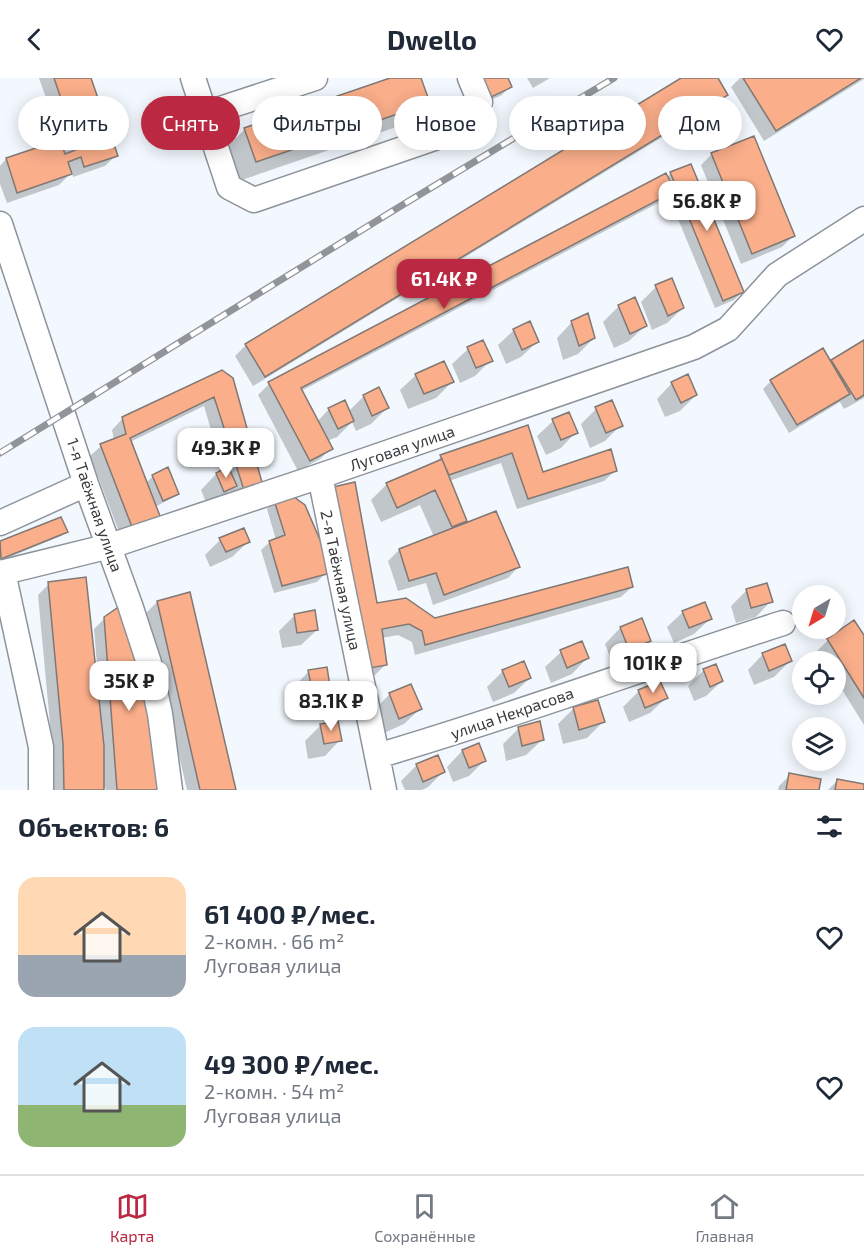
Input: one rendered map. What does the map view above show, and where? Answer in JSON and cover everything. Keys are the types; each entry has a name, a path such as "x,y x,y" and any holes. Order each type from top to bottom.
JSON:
{"street":[{"path":"193,78 199,96"},
{"path":"240,103 315,78"},
{"path":"217,150 229,186 254,200 446,134 480,102 470,78"},
{"name":"Луговая улица","path":"1,572 110,546 694,347 728,329 777,275 864,219"},
{"name":"1-я Таёжная улица","path":"0,224 86,484 110,546 149,663 160,714 170,790"},
{"name":"2-я Таёжная улица","path":"320,476 384,790"},
{"path":"0,523 86,484"},
{"path":"1,572 41,747 41,790"},
{"name":"улица Некрасова","path":"377,756 469,729 783,623"}],"building":[{"path":"54,78 91,78 97,96 60,96"},
{"path":"390,78 421,78 427,96 394,96 394,115 382,119 382,96 337,96"},
{"path":"479,78 508,78 512,87 493,96 488,96"},
{"path":"681,78 718,78 728,95 658,96 658,138 646,145 646,99"},
{"path":"743,78 861,78 776,131"},
{"path":"252,125 252,150 291,150 256,162 244,128"},
{"path":"754,136 795,236 752,254 711,153 719,150 742,150 742,141"},
{"path":"30,150 64,150 65,154 75,150 116,150 118,156 84,167 81,157 68,162 72,174 17,193 6,158"},
{"path":"563,150 638,150 265,377 245,344"},
{"path":"691,164 744,292 723,301 670,172"},
{"path":"666,173 675,191 301,388 333,449 310,461 268,382"},
{"path":"672,278 684,308 668,316 655,285"},
{"path":"635,297 647,326 630,334 618,305"},
{"path":"588,313 595,338 579,346 571,321"},
{"path":"530,321 539,342 522,350 513,329"},
{"path":"483,340 493,361 476,368 467,347"},
{"path":"864,340 864,395 856,400 831,360"},
{"path":"823,348 850,394 797,425 770,380"},
{"path":"444,361 454,382 424,394 415,374"},
{"path":"222,370 233,378 263,486 244,490 214,397 130,438 160,516 132,527 100,444 126,434 122,417"},
{"path":"688,374 697,395 681,403 671,382"},
{"path":"379,387 389,408 372,416 363,395"},
{"path":"345,400 354,421 338,429 328,408"},
{"path":"612,400 623,426 606,433 595,407"},
{"path":"569,412 578,433 561,440 552,419"},
{"path":"528,425 543,472 611,449 617,471 528,499 512,453 449,475 440,455"},
{"path":"442,459 467,521 452,527 435,490 397,508 386,483"},
{"path":"228,466 237,486 224,492 216,473"},
{"path":"168,467 179,494 163,501 152,475"},
{"path":"355,482 377,603 406,598 435,618 628,567 633,587 425,645 422,631 409,624 382,629 387,665 370,668 333,487"},
{"path":"290,494 305,505 323,547 327,574 282,586 269,541 285,535 274,500"},
{"path":"496,511 520,567 444,595 436,573 409,581 399,549"},
{"path":"61,517 68,532 1,559 0,541"},
{"path":"244,528 250,542 226,552 219,538"},
{"path":"86,577 104,746 104,790 64,790 63,744 48,582"},
{"path":"767,583 773,602 751,608 746,589"},
{"path":"190,592 236,790 200,790 157,601"},
{"path":"705,602 712,619 689,628 682,611"},
{"path":"120,606 138,666 155,738 160,790 117,790 104,617"},
{"path":"315,610 318,630 297,633 294,614"},
{"path":"642,618 651,641 629,650 620,627"},
{"path":"854,620 864,635 864,698 846,669 846,651 835,651 827,639 846,639 846,626"},
{"path":"582,641 589,658 567,668 560,650"},
{"path":"785,644 792,661 769,671 762,653"},
{"path":"524,661 531,678 509,687 502,670"},
{"path":"716,664 723,681 710,687 703,669"},
{"path":"327,667 330,687 312,690 308,670"},
{"path":"660,681 668,698 645,708 638,690"},
{"path":"411,684 422,709 399,719 389,693"},
{"path":"598,700 605,722 579,730 573,707"},
{"path":"338,721 342,741 324,744 320,724"},
{"path":"540,721 544,740 522,746 518,727"},
{"path":"479,743 486,761 469,768 462,750"},
{"path":"438,755 445,772 423,782 416,764"},
{"path":"789,773 821,779 819,790 786,790"},
{"path":"837,779 864,784 864,790 835,790"}],"railway":[{"path":"0,453 404,204 614,78"}]}
